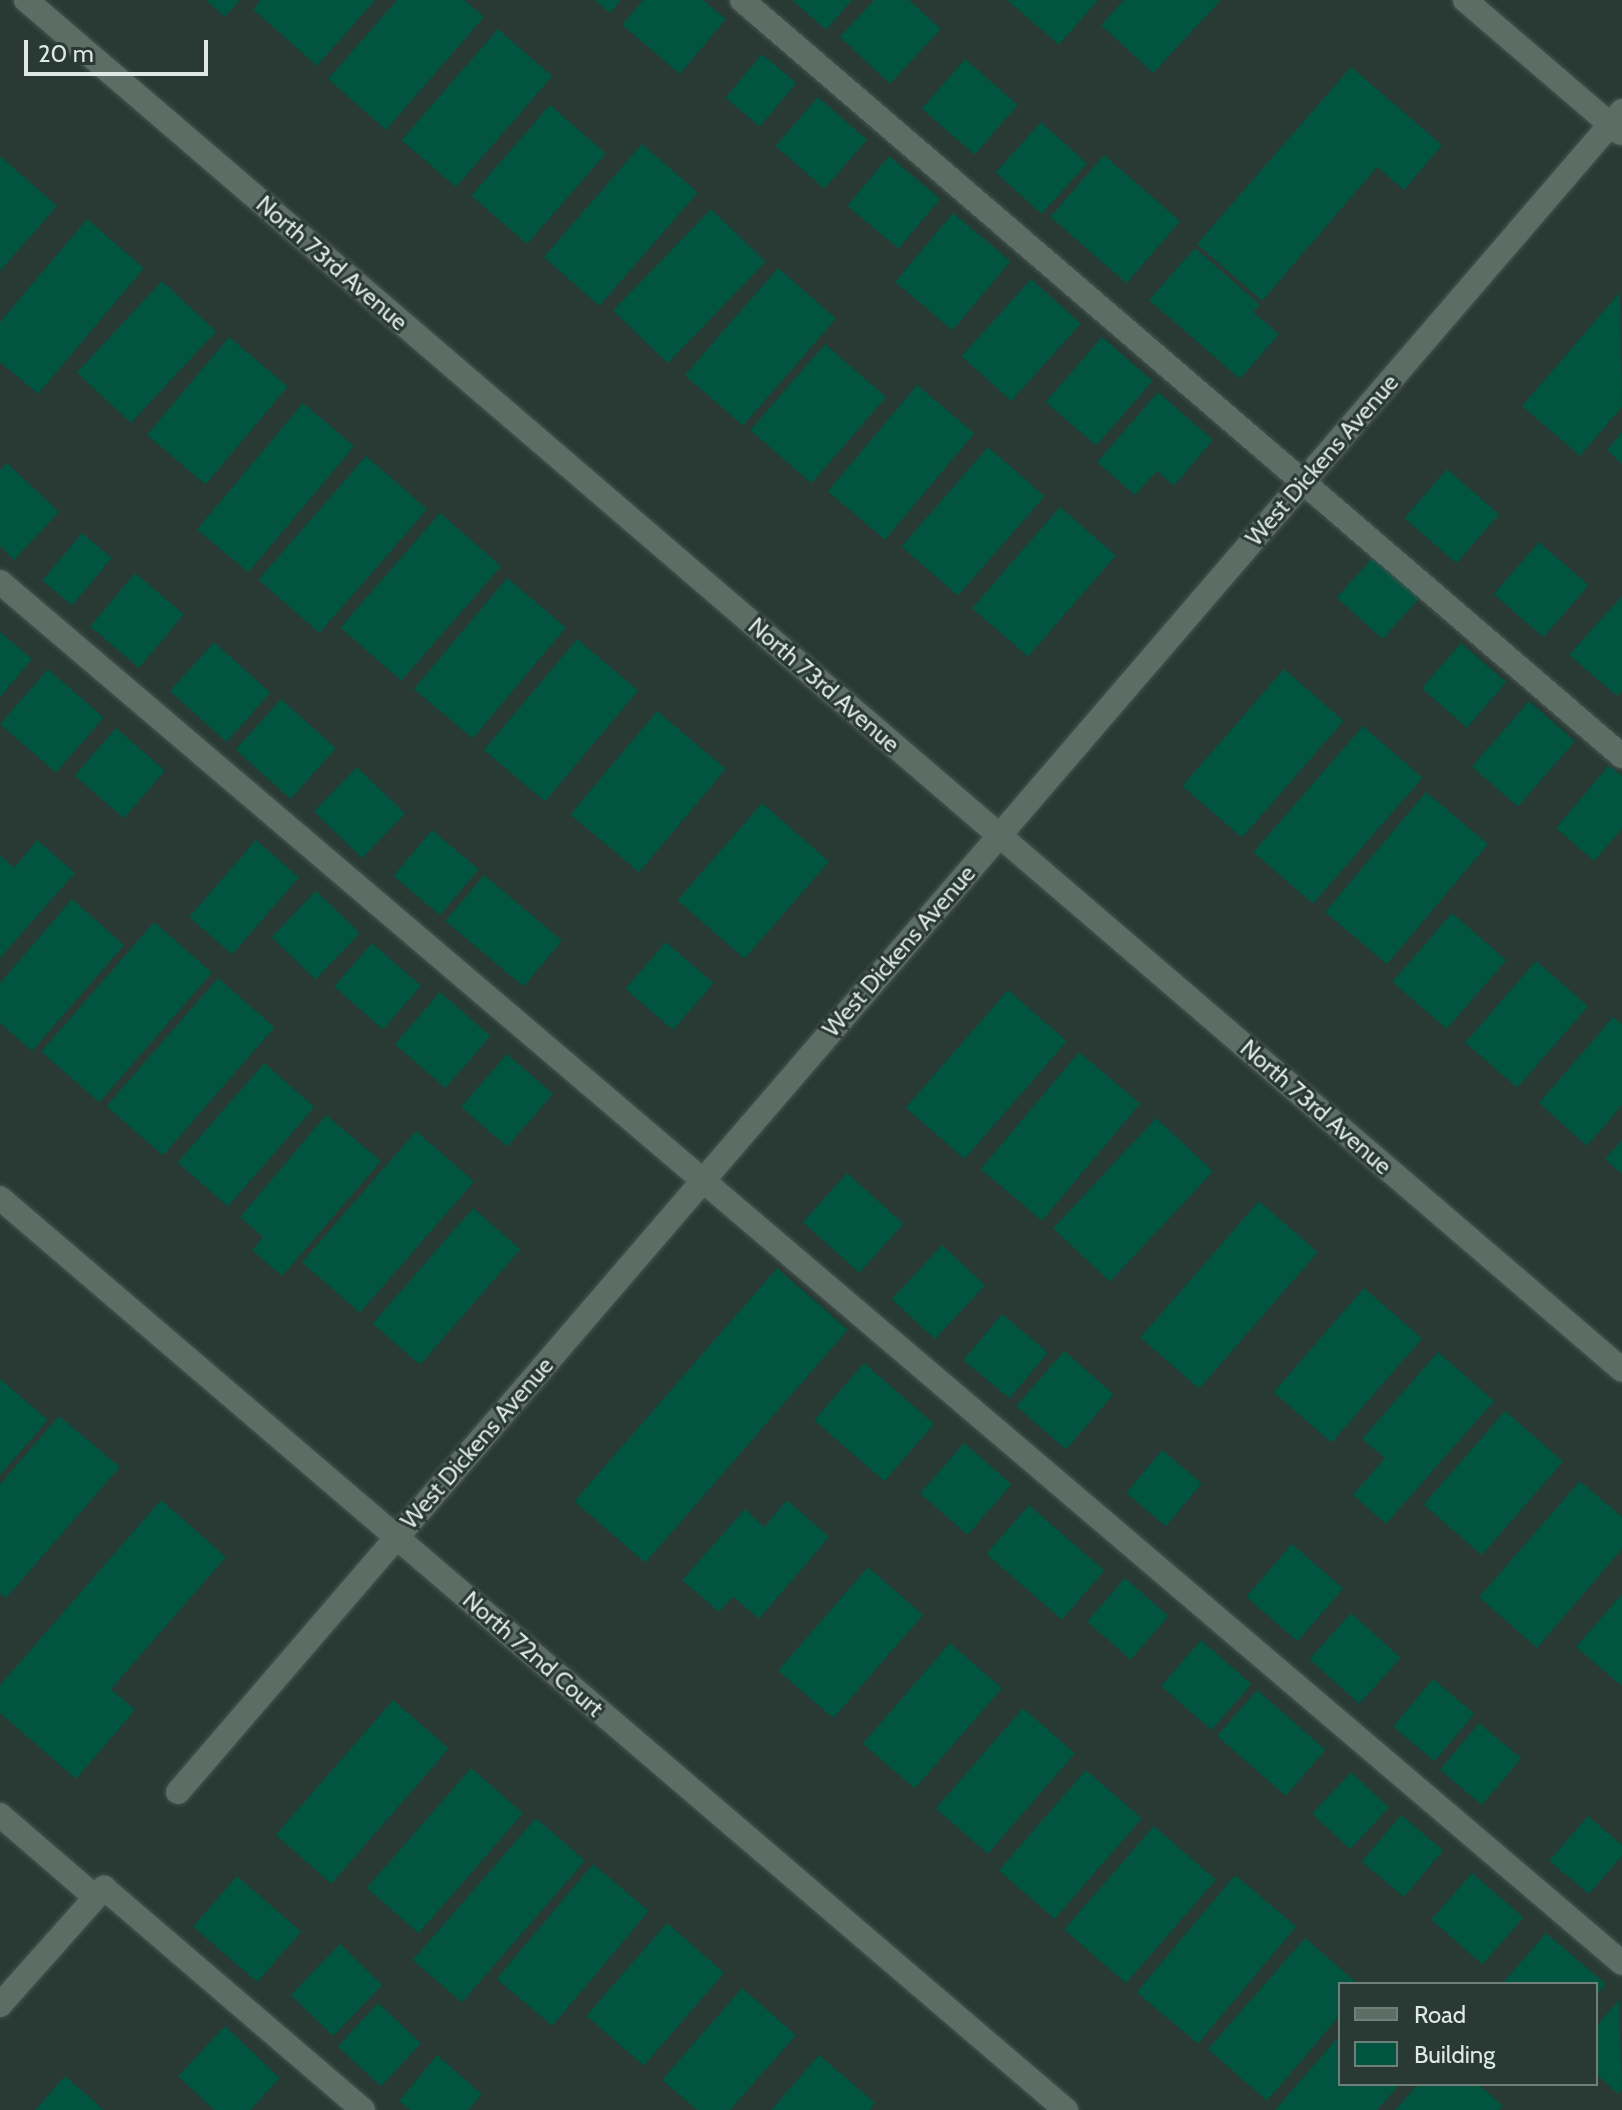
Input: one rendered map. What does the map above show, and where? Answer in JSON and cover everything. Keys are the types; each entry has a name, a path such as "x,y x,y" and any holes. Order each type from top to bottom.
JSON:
{"street":[{"name":"North 73rd Avenue","path":"26,0 1622,1370"},
{"path":"742,0 1622,756"},
{"path":"1465,0 1618,123"},
{"name":"West Dickens Avenue","path":"178,1792 1302,484 1618,123"},
{"path":"0,582 1622,1963"},
{"name":"North 72nd Court","path":"0,1198 1066,2110"},
{"path":"0,1815 100,1892 363,2110"},
{"path":"0,2005 100,1892"}],"building":[{"path":"206,0 240,0 225,17"},
{"path":"261,0 375,0 317,66 253,9"},
{"path":"397,0 464,0 484,17 386,130 328,79"},
{"path":"594,0 621,0 610,13"},
{"path":"643,0 703,0 726,19 680,74 622,25"},
{"path":"792,0 852,0 826,30"},
{"path":"874,0 909,0 941,29 890,84 840,37"},
{"path":"1007,0 1098,0 1059,45"},
{"path":"1124,0 1221,0 1153,73 1101,25"},
{"path":"498,29 552,76 456,187 402,140"},
{"path":"762,54 796,83 760,127 725,98"},
{"path":"965,59 1018,105 975,155 922,109"},
{"path":"1351,67 1442,145 1404,190 1377,167 1262,301 1197,244"},
{"path":"818,97 867,140 824,189 775,146"},
{"path":"550,105 606,154 527,244 471,196"},
{"path":"1041,122 1087,163 1042,214 995,173"},
{"path":"642,144 698,193 599,306 544,257"},
{"path":"1104,155 1180,221 1126,283 1050,217"},
{"path":"0,156 57,206 0,271"},
{"path":"889,156 940,199 899,249 847,206"},
{"path":"711,209 766,262 668,363 613,310"},
{"path":"953,213 1010,261 953,330 895,282"},
{"path":"87,219 144,268 38,394 0,362 0,322"},
{"path":"1195,248 1260,305 1253,312 1279,334 1240,379 1149,300"},
{"path":"778,268 836,319 743,426 685,375"},
{"path":"1031,279 1081,324 1011,401 961,356"},
{"path":"162,281 216,331 131,423 77,372"},
{"path":"1620,292 1622,407 1580,456 1522,406"},
{"path":"229,337 288,386 206,485 147,435"},
{"path":"1102,337 1153,381 1096,446 1046,402"},
{"path":"825,344 886,397 811,483 750,430"},
{"path":"917,385 974,433 885,540 828,491"},
{"path":"1158,392 1213,440 1174,486 1157,471 1135,495 1097,462"},
{"path":"303,403 354,446 248,572 197,529"},
{"path":"1622,432 1622,464 1607,450"},
{"path":"988,447 1045,496 958,596 901,547"},
{"path":"366,456 427,509 320,633 258,580"},
{"path":"7,463 59,512 14,560 0,546 0,470"},
{"path":"1447,469 1499,514 1456,563 1404,518"},
{"path":"1060,507 1116,556 1028,657 972,608"},
{"path":"440,513 501,566 401,681 340,628"},
{"path":"82,533 112,558 72,606 42,580"},
{"path":"1539,542 1589,585 1544,637 1494,594"},
{"path":"1374,556 1420,597 1383,639 1337,598"},
{"path":"135,573 184,614 139,668 90,627"},
{"path":"507,578 566,627 473,739 414,689"},
{"path":"1622,596 1622,691 1617,696 1569,655"},
{"path":"0,632 32,659 0,697"},
{"path":"577,639 638,690 545,801 484,750"},
{"path":"214,642 270,693 226,742 170,691"},
{"path":"1461,643 1506,682 1467,728 1422,688"},
{"path":"48,669 104,718 56,773 0,724"},
{"path":"1284,669 1344,721 1242,838 1182,786"},
{"path":"281,699 336,749 290,799 235,750"},
{"path":"1529,701 1575,741 1518,807 1472,767"},
{"path":"657,711 726,769 639,872 570,814"},
{"path":"1363,726 1423,778 1313,904 1253,852"},
{"path":"116,728 165,771 124,818 75,776"},
{"path":"1609,765 1622,776 1622,829 1594,861 1556,828"},
{"path":"357,767 405,814 362,858 314,812"},
{"path":"1426,792 1488,844 1387,964 1325,912"},
{"path":"762,803 829,861 745,959 677,900"},
{"path":"432,830 479,869 440,915 393,876"},
{"path":"37,840 75,873 0,958 0,855 14,868"},
{"path":"256,840 299,877 232,954 189,917"},
{"path":"484,875 562,941 524,987 445,921"},
{"path":"316,891 360,933 315,979 272,937"},
{"path":"72,899 124,945 32,1051 0,1023 0,983"},
{"path":"1452,913 1506,960 1447,1029 1392,982"},
{"path":"154,922 212,973 99,1102 41,1052"},
{"path":"666,942 714,983 673,1030 625,989"},
{"path":"372,943 421,986 383,1029 334,987"},
{"path":"1536,961 1588,1006 1517,1088 1465,1043"},
{"path":"218,978 275,1027 163,1156 106,1106"},
{"path":"1008,990 1067,1041 965,1159 906,1108"},
{"path":"440,992 491,1036 445,1088 395,1044"},
{"path":"1613,1017 1622,1024 1622,1105 1587,1146 1539,1103"},
{"path":"1079,1052 1140,1103 1042,1221 981,1169"},
{"path":"507,1054 553,1094 507,1147 461,1107"},
{"path":"264,1063 315,1107 228,1207 177,1163"},
{"path":"326,1115 381,1161 282,1276 252,1250 263,1237 240,1217"},
{"path":"1156,1118 1213,1171 1110,1282 1053,1228"},
{"path":"416,1131 474,1182 360,1313 302,1262"},
{"path":"1622,1140 1622,1174 1605,1159"},
{"path":"847,1173 903,1224 859,1273 803,1222"},
{"path":"1259,1201 1318,1252 1199,1389 1140,1338"},
{"path":"473,1208 521,1249 420,1365 373,1323"},
{"path":"942,1245 985,1285 935,1339 892,1299"},
{"path":"777,1268 848,1330 645,1563 574,1501"},
{"path":"1364,1288 1422,1339 1332,1443 1273,1392"},
{"path":"1002,1314 1048,1353 1009,1399 963,1360"},
{"path":"1064,1351 1114,1394 1066,1449 1016,1406"},
{"path":"1438,1352 1494,1401 1386,1524 1353,1495 1385,1458 1362,1439"},
{"path":"864,1363 934,1424 884,1481 814,1420"},
{"path":"0,1379 48,1420 0,1475"},
{"path":"1505,1411 1563,1462 1482,1555 1424,1505"},
{"path":"59,1416 120,1467 6,1598 0,1593 0,1484"},
{"path":"964,1443 1012,1484 968,1535 920,1494"},
{"path":"1162,1450 1202,1483 1166,1526 1126,1493"},
{"path":"1580,1481 1622,1517 1622,1549 1537,1648 1479,1597"},
{"path":"161,1500 226,1557 111,1689 135,1710 76,1779 0,1713 0,1685"},
{"path":"787,1500 829,1537 759,1619 733,1597 719,1612 682,1580 745,1509 764,1527"},
{"path":"1029,1505 1104,1571 1062,1620 986,1554"},
{"path":"1292,1544 1343,1589 1297,1641 1246,1597"},
{"path":"868,1567 923,1615 833,1718 778,1670"},
{"path":"1125,1578 1169,1616 1131,1660 1087,1622"},
{"path":"1622,1594 1622,1686 1576,1647"},
{"path":"1351,1613 1401,1658 1359,1704 1310,1659"},
{"path":"1201,1640 1252,1684 1212,1730 1161,1686"},
{"path":"950,1643 1002,1688 915,1789 863,1743"},
{"path":"1433,1679 1474,1714 1435,1761 1393,1726"},
{"path":"1257,1690 1326,1750 1286,1796 1217,1736"},
{"path":"393,1700 449,1749 331,1884 276,1835"},
{"path":"1023,1708 1075,1753 988,1854 936,1808"},
{"path":"1479,1723 1521,1758 1482,1805 1440,1770"},
{"path":"471,1768 523,1813 419,1933 367,1888"},
{"path":"1086,1770 1142,1819 1055,1919 999,1870"},
{"path":"1351,1772 1389,1807 1350,1849 1312,1814"},
{"path":"1401,1815 1443,1850 1404,1897 1362,1862"},
{"path":"1588,1816 1622,1845 1622,1856 1589,1894 1549,1861"},
{"path":"536,1818 585,1861 462,2003 413,1960"},
{"path":"1154,1826 1216,1880 1126,1983 1064,1929"},
{"path":"593,1864 649,1911 553,2026 497,1979"},
{"path":"1472,1873 1523,1918 1483,1964 1431,1920"},
{"path":"1235,1875 1296,1926 1198,2044 1137,1992"},
{"path":"237,1876 301,1932 257,1982 193,1927"},
{"path":"667,1923 724,1973 644,2066 586,2016"},
{"path":"1546,1933 1606,1984 1598,1994 1598,1982 1504,1982"},
{"path":"1305,1938 1356,1982 1338,1982 1338,2017 1267,2101 1208,2049"},
{"path":"340,1944 382,1985 333,2036 291,1995"},
{"path":"742,1988 796,2035 730,2110 697,2110 662,2080"},
{"path":"1619,2000 1622,2089 1618,2094 1598,2076 1598,2024"},
{"path":"378,2003 421,2043 381,2086 338,2046"},
{"path":"225,2026 280,2078 250,2110 214,2110 178,2076"},
{"path":"1338,2037 1338,2086 1398,2086 1377,2110 1275,2110"},
{"path":"437,2055 482,2094 468,2110 410,2110 399,2101"},
{"path":"819,2055 875,2103 870,2110 771,2110"},
{"path":"65,2076 104,2110 35,2110"},
{"path":"1416,2086 1480,2086 1503,2106 1499,2110 1395,2110"}]}
